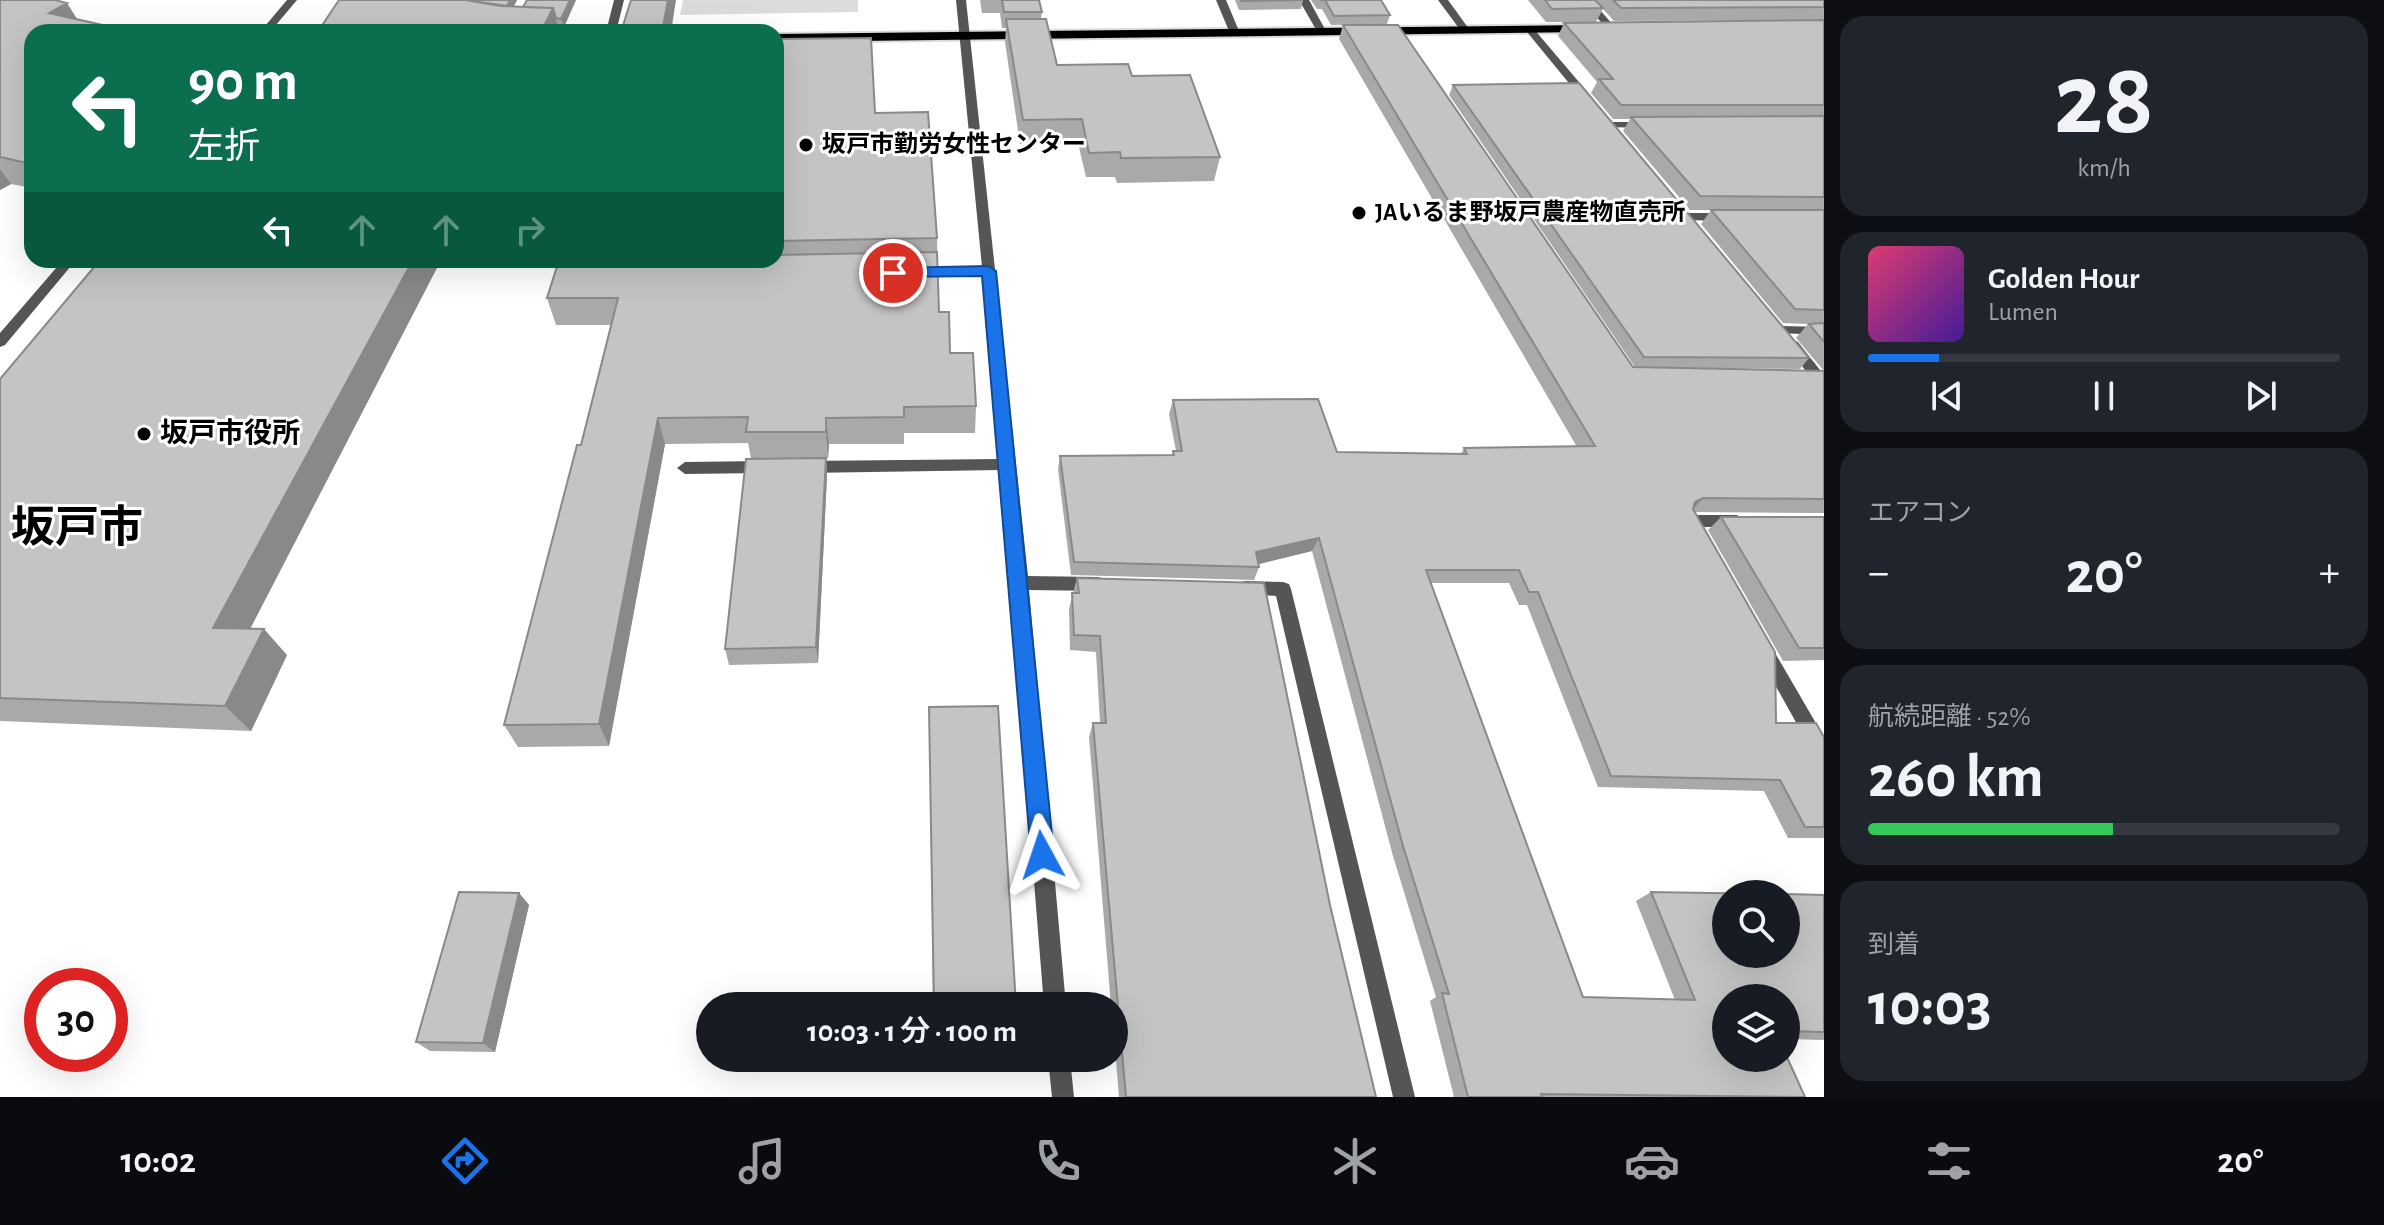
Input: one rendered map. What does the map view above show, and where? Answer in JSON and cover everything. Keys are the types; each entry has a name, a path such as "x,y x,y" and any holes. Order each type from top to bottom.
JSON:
{"main road":[{"path":"784,38 1627,29"}],"street":[{"path":"272,24 292,0"},
{"path":"613,24 619,0"},
{"path":"961,0 1020,583 1054,992"},
{"path":"1221,0 1234,31"},
{"path":"1304,0 1321,31"},
{"path":"1443,0 1464,29"},
{"path":"1586,0 1612,29"},
{"path":"1396,30 1405,43"},
{"path":"1530,30 1619,136"},
{"path":"1610,125 1656,125"},
{"path":"1678,206 1697,229"},
{"path":"1688,217 1733,217"},
{"path":"0,342 63,268"},
{"path":"909,272 988,271"},
{"path":"1821,381 1776,325 1824,331"},
{"path":"1802,377 1821,381"},
{"path":"685,468 1008,464"},
{"path":"1707,548 1691,521 1750,521"},
{"path":"1020,583 1113,585"},
{"path":"1221,587 1283,589 1404,1097"},
{"path":"1754,631 1824,754"},
{"path":"1060,1072 1063,1097"}],"shaded area":[{"path":"683,0 858,0 858,12 680,15"}],"building":[{"path":"0,0 55,0 67,3 49,13 98,24 24,24 24,162 0,157"},
{"path":"339,0 465,0 501,6 553,8 545,24 323,24"},
{"path":"465,0 510,0 507,6"},
{"path":"527,0 570,0 561,19 556,18 553,8 523,7"},
{"path":"631,0 668,0 664,24 624,24"},
{"path":"1002,0 1039,0 1042,12 1004,12"},
{"path":"1325,0 1381,0 1390,15 1334,16"},
{"path":"1545,0 1595,0 1603,8 1552,9"},
{"path":"1613,0 1824,0 1824,7 1621,8"},
{"path":"1006,19 1046,19 1057,65 1128,64 1132,76 1190,75 1220,157 1121,158 1120,152 1089,153 1082,119 1023,120"},
{"path":"1824,20 1824,105 1621,105 1599,79 1613,79 1564,23"},
{"path":"1343,25 1398,25 1633,367 1824,371 1824,499 1703,498 1695,502 1693,509 1775,652 1776,723 1816,723 1824,737 1824,827 1805,827 1780,780 1611,776 1538,592 1529,592 1519,570 1426,570 1583,997 1695,1000 1651,892 1712,893 1712,968 1800,968 1800,894 1824,895 1824,1032 1800,1031 1800,984 1712,984 1712,1072 1794,1072 1805,1097 1541,1094 1542,1097 1468,1097 1442,993 1449,994 1403,846 1319,538 1256,552 1259,567 1074,562 1060,456 1174,455 1173,451 1182,451 1173,400 1318,399 1337,452 1467,454 1464,448 1595,446"},
{"path":"871,38 875,113 928,112 937,238 784,241 784,39"},
{"path":"1579,83 1809,358 1644,357 1453,85"},
{"path":"1824,116 1824,197 1700,196 1631,117"},
{"path":"1711,210 1824,210 1824,310 1795,309"},
{"path":"937,252 939,312 949,312 950,353 973,353 976,406 904,407 904,417 826,418 826,432 746,432 748,417 658,418 599,724 504,725 618,298 547,298 556,268 784,268 784,255"},
{"path":"93,268 409,268 213,628 264,629 225,706 0,698 0,379"},
{"path":"1824,323 1824,342 1809,324"},
{"path":"826,458 816,647 725,649 746,459"},
{"path":"1721,517 1824,517 1824,648 1799,648"},
{"path":"1077,578 1264,583 1330,905 1376,1097 1126,1097 1124,1072 1128,1072 1128,992 1117,992 1093,723 1106,723 1100,636 1074,635 1072,593 1079,593"},
{"path":"998,706 1015,992 934,992 929,707"},
{"path":"459,892 519,893 483,1043 416,1042"}],"place":[{"name":"坂戸市勤労女性センター","path":"806,145"},
{"name":"JAいるま野坂戸農産物直売所","path":"1359,213"},
{"name":"坂戸市役所","path":"144,434"}],"district":[{"name":"坂戸市","path":"77,529"}],"route":[{"path":"893,273 988,271 1020,583 1042,855"}]}
